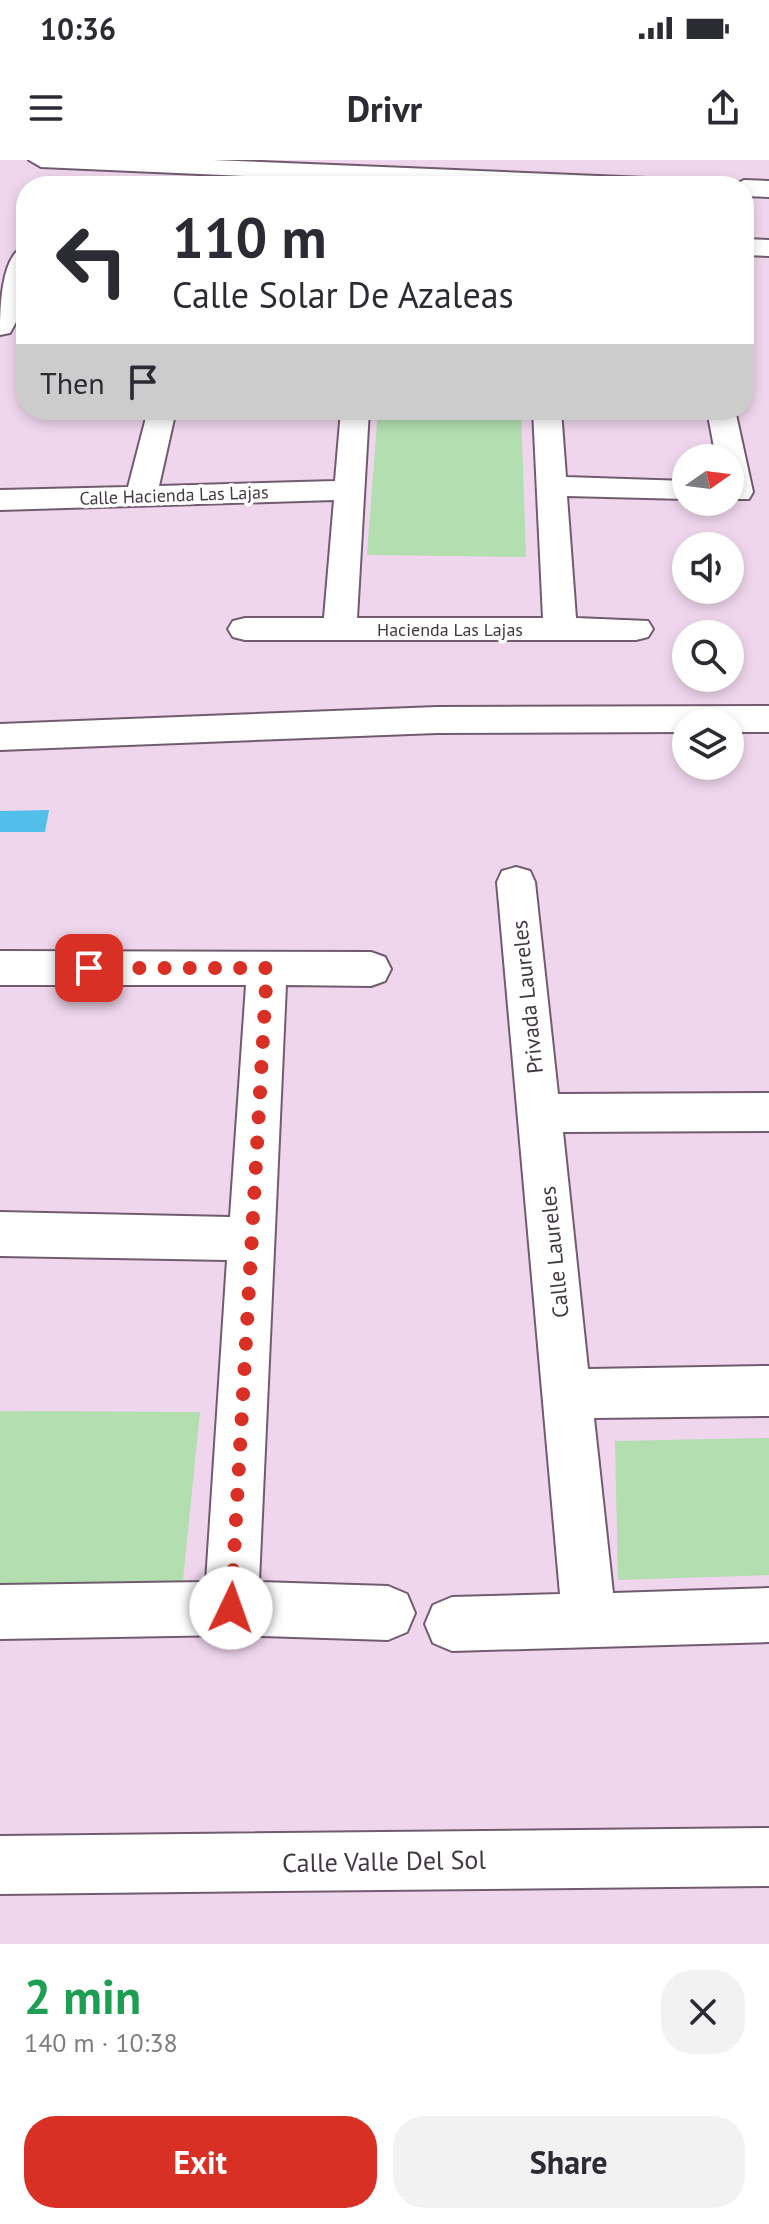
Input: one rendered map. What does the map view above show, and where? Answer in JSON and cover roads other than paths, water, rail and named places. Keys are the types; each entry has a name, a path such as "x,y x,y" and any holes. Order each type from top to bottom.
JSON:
{"street":[{"path":"41,160 339,176"},
{"path":"0,327 16,282"},
{"path":"141,496 160,420"},
{"path":"340,629 354,420"},
{"path":"548,420 560,629"},
{"path":"723,420 726,444"},
{"path":"551,486 672,490"},
{"name":"Calle Hacienda Las Lajas","path":"0,500 349,490"},
{"path":"744,492 769,493"},
{"name":"Hacienda Las Lajas","path":"245,629 636,629"},
{"path":"0,737 437,720 769,719"},
{"name":"Privada Laureles","path":"516,882 539,1113"},
{"path":"0,968 371,969"},
{"path":"231,1608 267,968"},
{"path":"539,1113 769,1112"},
{"name":"Calle Laureles","path":"539,1113 589,1621"},
{"path":"0,1234 253,1239"},
{"path":"569,1394 769,1391"},
{"path":"0,1612 231,1608 388,1613"},
{"path":"452,1624 769,1615"},
{"name":"Calle Valle Del Sol","path":"0,1865 769,1857"}],"water":[{"path":"49,810 45,832 0,832 0,811"}]}
